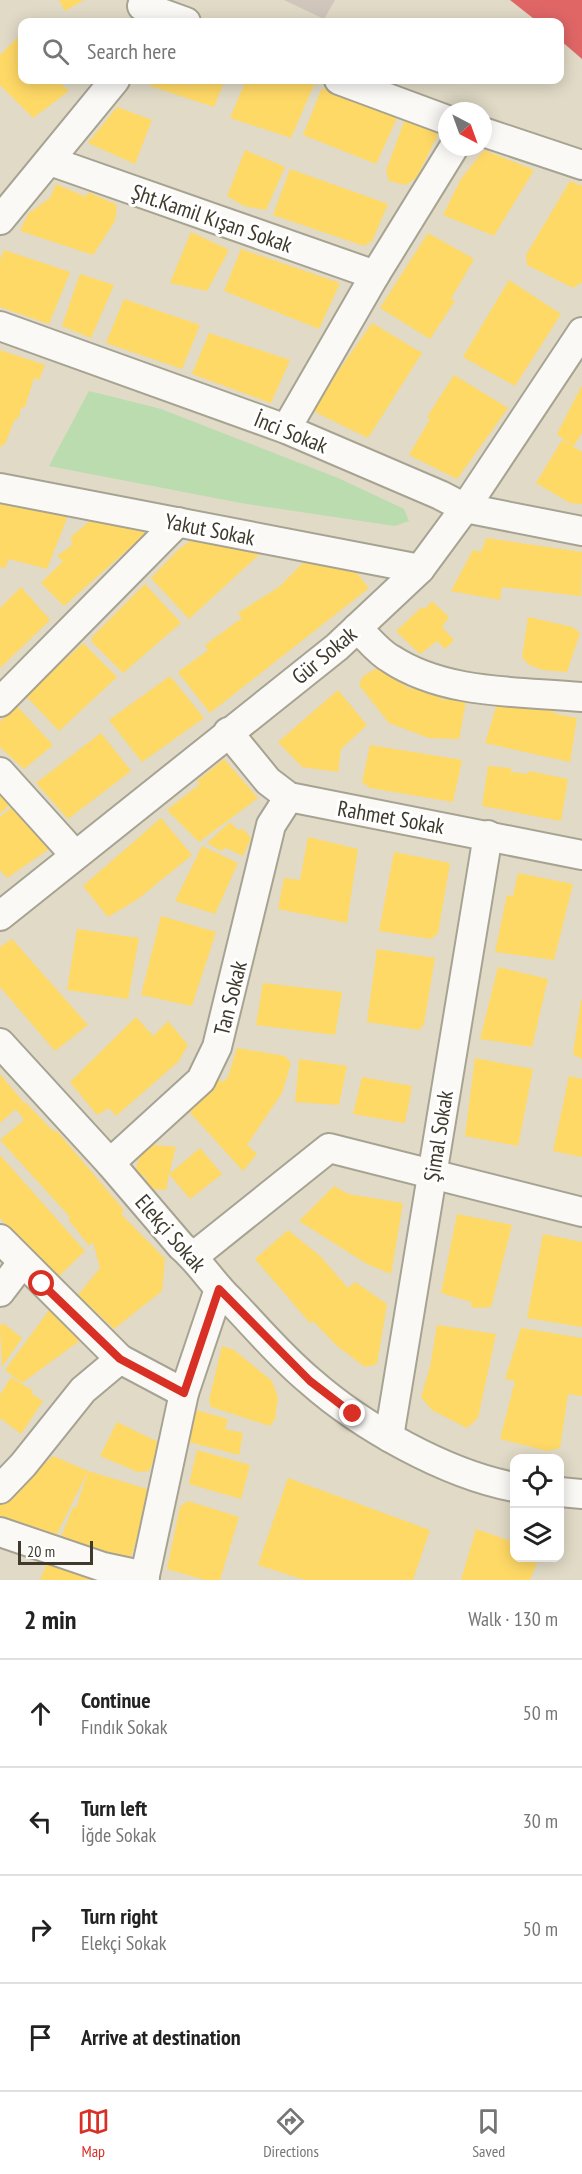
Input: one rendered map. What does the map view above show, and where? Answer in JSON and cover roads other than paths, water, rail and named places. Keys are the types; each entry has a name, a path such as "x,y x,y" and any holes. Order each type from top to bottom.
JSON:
{"street":[{"path":"141,10 171,18"},
{"path":"0,220 112,84"},
{"path":"350,84 438,117"},
{"path":"492,135 582,165"},
{"path":"286,429 375,275 448,156"},
{"name":"Şht.Kamil Kışan Sokak","path":"50,161 375,275"},
{"name":"İnci Sokak","path":"0,326 167,384 286,429 465,508 582,531"},
{"name":"Gür Sokak","path":"0,916 337,647 420,569 465,508 582,332"},
{"name":"Yakut Sokak","path":"0,488 420,569"},
{"path":"0,702 178,522"},
{"path":"357,628 388,658 422,676 458,686 582,697"},
{"name":"Rahmet Sokak","path":"228,732 268,781 289,797 582,855"},
{"path":"0,772 75,855"},
{"name":"Tan Sokak","path":"110,1163 201,1080 218,1047 271,825 289,797"},
{"name":"Şimal Sokak","path":"389,1437 488,835"},
{"name":"Elekçi Sokak","path":"0,1043 110,1163 181,1246 194,1256 219,1289 310,1381 353,1414 428,1458 510,1486"},
{"path":"194,1256 329,1148 582,1212"},
{"path":"0,1239 120,1359 184,1393"},
{"path":"0,1292 22,1263"},
{"path":"0,1532 103,1567 145,1578 184,1393 219,1289"},
{"path":"0,1489 23,1465 83,1390 120,1359"},
{"path":"564,1492 582,1494"}]}
